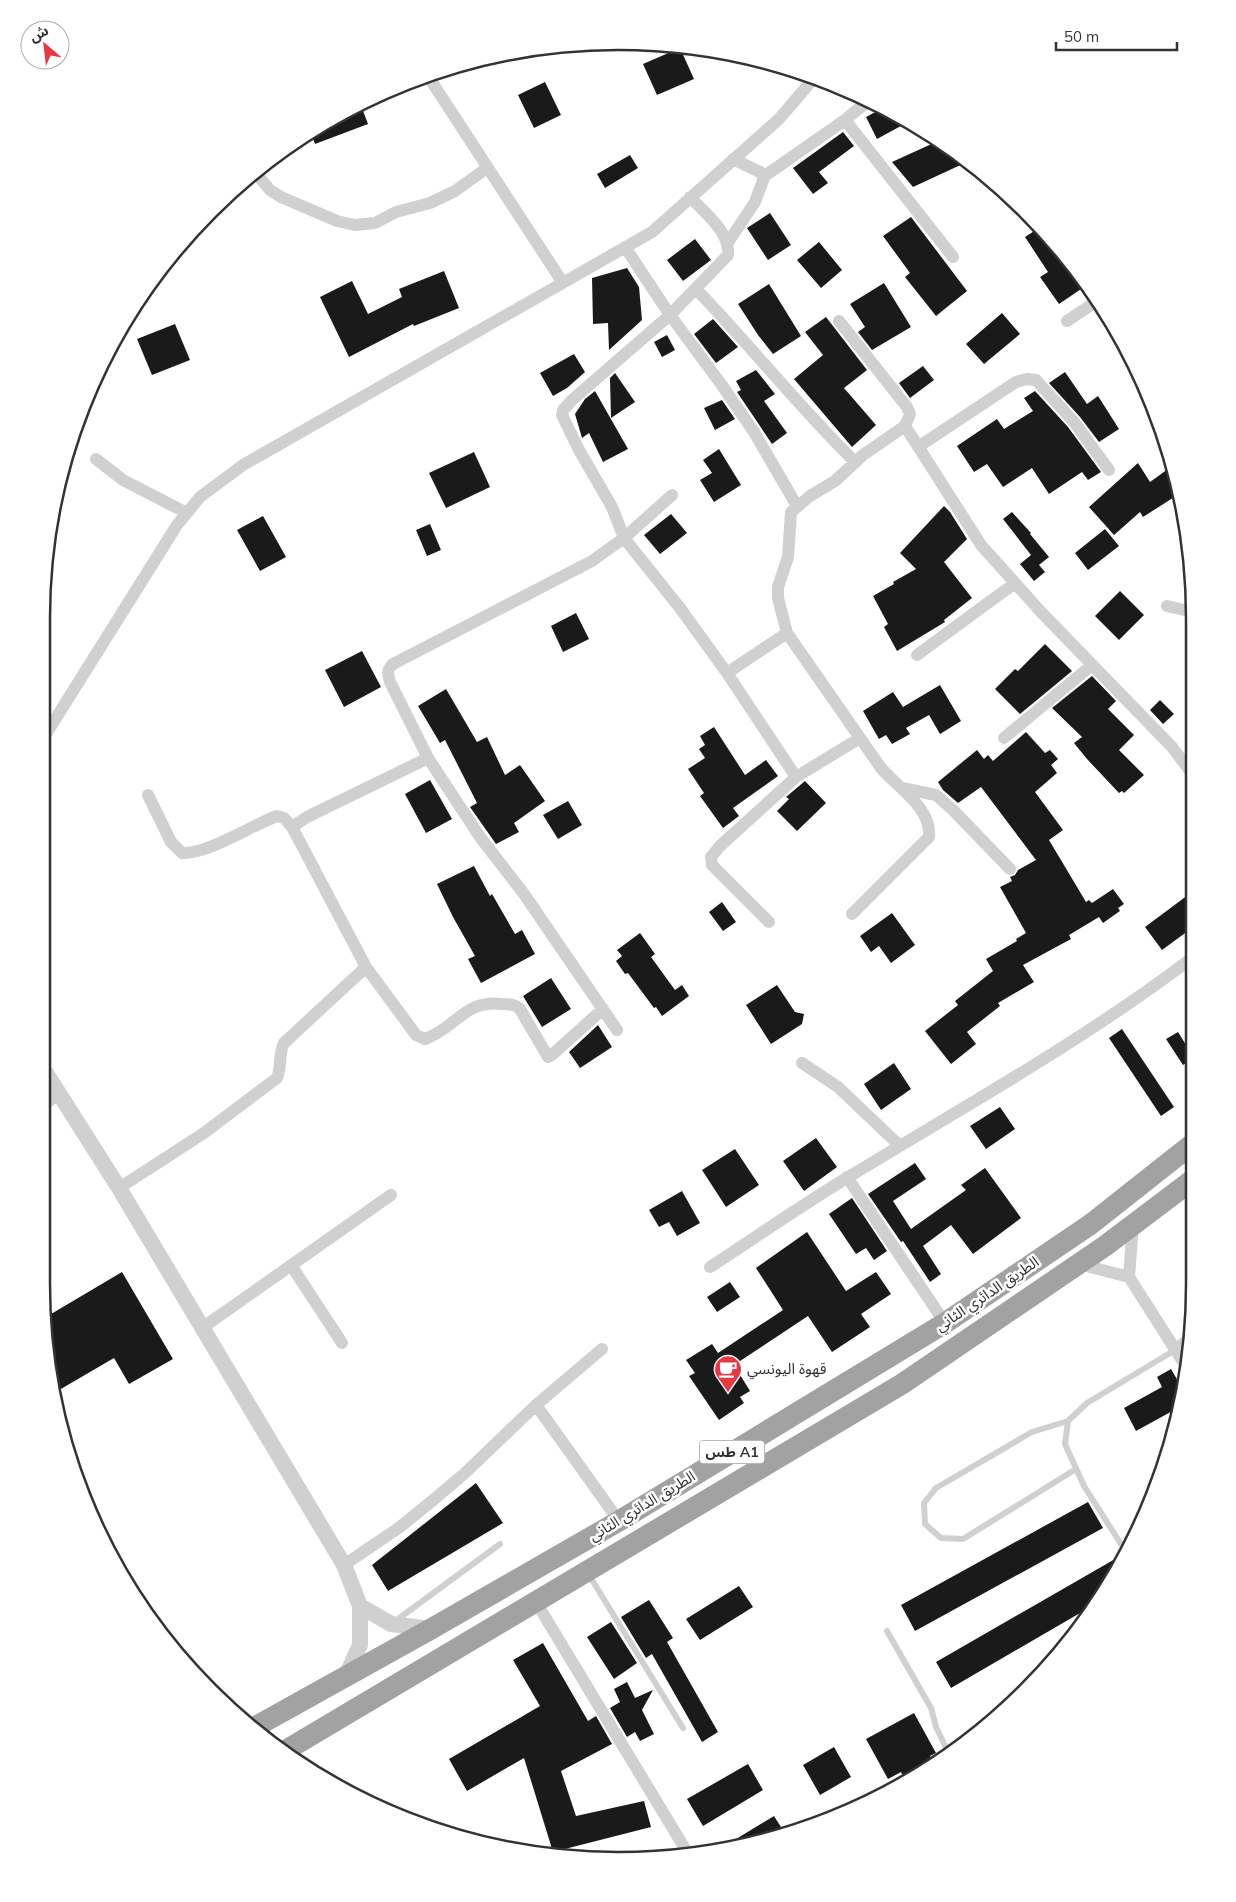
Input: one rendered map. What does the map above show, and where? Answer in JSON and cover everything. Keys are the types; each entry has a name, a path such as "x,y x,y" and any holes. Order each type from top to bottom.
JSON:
{"highway":[{"name":"الطريق الدائري الثاني","path":"259,1724 619,1521 945,1324 1091,1224 1186,1149"},
{"name":"الطريق الدائري الثاني","path":"290,1748 902,1384 1079,1264 1186,1185"}],"street":[{"path":"431,81 563,283"},
{"path":"50,728 154,560 177,525 200,497 243,465 652,232 779,119 810,83"},
{"path":"727,244 755,202 765,175 845,120 862,106"},
{"path":"845,120 953,257"},
{"path":"733,159 765,175"},
{"path":"259,177 270,190 281,197 337,221 355,225 375,223 396,212 430,203 455,191 487,168"},
{"path":"690,197 720,231 729,249 724,260 670,315 572,400 563,410 564,421 612,507 624,538 680,608 727,673 796,777"},
{"path":"625,247 670,315 722,384 754,432 798,506"},
{"path":"696,289 740,335 820,427 855,462"},
{"path":"1067,321 1092,305"},
{"path":"839,321 907,407 910,414 905,426 863,455 836,481 791,512 788,556 778,587 778,598 787,633 881,768 892,781 902,788 923,814 930,828 929,837 852,914"},
{"path":"918,447 1016,382 1027,379 1036,380 1074,422 1109,470"},
{"path":"905,426 981,545 1014,583 1172,747 1186,766"},
{"path":"96,459 123,480 187,513"},
{"path":"617,1030 524,894 480,837 428,758 390,682 388,674 389,668 592,561 624,538 672,494"},
{"path":"917,655 1014,583"},
{"path":"1167,606 1186,610"},
{"path":"727,673 787,633"},
{"path":"1004,738 1092,665"},
{"path":"769,922 712,865 711,857 720,846 796,777 860,738"},
{"path":"292,828 307,817 428,758"},
{"path":"902,788 936,795 1010,869"},
{"path":"148,795 172,842 182,854 204,850 276,816 284,818 292,828 366,966 416,1035 425,1039 443,1031 474,1006 490,1002 517,1005 548,1057 603,1009"},
{"path":"710,1267 847,1177 1028,1069 1158,985 1186,963"},
{"path":"119,1188 204,1133 277,1078 284,1043 366,966"},
{"path":"802,1063 838,1086 900,1146"},
{"path":"53,1098 119,1188 344,1565 360,1606 360,1645 346,1676"},
{"path":"847,1177 945,1324"},
{"path":"202,1328 391,1195"},
{"path":"1133,1225 1129,1277 1181,1359"},
{"path":"1079,1264 1129,1277"},
{"path":"291,1265 342,1343"},
{"path":"1175,1350 1183,1344"},
{"path":"344,1565 400,1527 432,1501 464,1474 536,1405 602,1348"},
{"path":"536,1405 619,1521"},
{"path":"536,1602 684,1848"},
{"path":"360,1606 391,1624 431,1629"}],"lane":[{"path":"1076,1469 963,1540 941,1538 925,1524 924,1503 936,1488 1032,1432 1068,1421 1087,1403 1175,1350"},
{"path":"1068,1421 1065,1444 1084,1486 1122,1545"},
{"path":"391,1624 500,1544"},
{"path":"587,1572 683,1728"},
{"path":"887,1631 931,1708 936,1727 946,1748"}],"building":[{"path":"669,53 683,54 694,79 657,95 643,64"},
{"path":"545,82 561,115 534,128 518,95"},
{"path":"363,111 368,124 315,144 313,139"},
{"path":"875,112 901,126 877,139 866,117"},
{"path":"843,132 854,146 819,172 828,183 813,194 793,168"},
{"path":"931,144 961,165 913,187 892,162"},
{"path":"630,155 638,168 605,188 597,174"},
{"path":"770,213 791,245 768,260 747,228"},
{"path":"911,217 967,291 936,316 905,277 910,273 883,236"},
{"path":"1034,231 1081,289 1059,304 1040,277 1048,272 1025,237"},
{"path":"695,239 711,260 683,281 667,260"},
{"path":"819,242 842,270 821,288 797,260"},
{"path":"627,268 639,287 642,320 609,350 608,323 593,324 592,278"},
{"path":"444,271 459,308 414,326 413,324 349,357 320,297 352,281 368,314 402,297 399,289"},
{"path":"884,283 911,327 872,350 858,332 865,327 850,304"},
{"path":"769,284 801,336 773,354 738,304"},
{"path":"1002,313 1020,334 984,364 966,344"},
{"path":"826,317 867,370 844,388 876,425 852,447 794,379 823,355 805,332"},
{"path":"713,319 738,347 716,363 694,334"},
{"path":"175,324 190,360 152,375 137,339"},
{"path":"667,335 675,350 662,357 654,342"},
{"path":"574,354 585,372 567,388 553,396 540,373"},
{"path":"923,366 934,380 910,398 899,383"},
{"path":"756,370 775,394 764,401 787,433 772,444 737,392 741,390 736,381"},
{"path":"1065,372 1087,404 1098,396 1119,429 1099,442 1080,417 1049,383"},
{"path":"615,373 635,402 611,418 610,378"},
{"path":"595,391 628,449 603,462 589,433 582,438 575,414 585,399"},
{"path":"1035,391 1068,427 1101,472 1088,480 1082,472 1049,494 1032,468 1003,487 987,464 974,472 957,446 997,419 1004,429 1033,411 1024,398"},
{"path":"722,400 735,419 715,430 704,408"},
{"path":"719,449 741,485 714,502 700,480 712,473 703,460"},
{"path":"474,452 490,487 446,508 429,473"},
{"path":"1138,463 1150,482 1167,470 1173,498 1143,517 1140,512 1114,535 1089,507"},
{"path":"944,506 967,539 944,562 972,598 944,620 945,622 897,651 884,627 888,624 873,596 916,569 900,553"},
{"path":"1012,512 1049,557 1039,565 1045,572 1034,581 1020,564 1031,555 1003,519"},
{"path":"671,514 687,533 660,554 644,535"},
{"path":"263,516 286,557 260,571 237,530"},
{"path":"430,524 441,550 427,556 416,530"},
{"path":"1105,529 1119,546 1088,570 1075,553"},
{"path":"1120,591 1144,615 1119,640 1095,616"},
{"path":"576,613 589,639 563,652 551,626"},
{"path":"1045,644 1072,671 1020,714 995,689 1015,669 1018,671"},
{"path":"362,651 381,687 344,707 325,670"},
{"path":"1092,676 1116,701 1108,709 1134,735 1119,750 1144,775 1124,793 1122,791 1119,793 1087,759 1074,743 1082,737 1052,708"},
{"path":"940,685 961,721 940,734 929,715 906,728 910,734 892,744 886,735 879,739 863,711 893,692 903,707"},
{"path":"446,689 477,742 487,737 505,775 520,765 545,801 514,823 519,832 496,844 470,807 477,803 445,740 440,743 418,706"},
{"path":"1160,700 1174,714 1163,724 1150,710"},
{"path":"714,727 745,775 766,760 778,776 733,808 739,816 723,828 700,796 704,793 688,769 705,758 699,749 705,745 700,736"},
{"path":"1026,732 1045,753 1050,750 1058,759 1051,765 1057,773 1035,792 1063,830 1049,840 1086,902 1089,900 1092,903 1113,889 1124,904 1118,908 1120,911 1103,923 1099,917 1069,935 1071,939 1023,965 1034,982 998,1003 1000,1006 967,1032 976,1044 951,1064 925,1031 958,1005 955,1001 993,971 986,959 1017,941 1016,939 1026,933 1000,887 1012,881 1010,877 1015,875 1018,870 1036,860 981,787 958,803 943,790 938,782 977,750 984,759 988,755 993,761"},
{"path":"430,780 452,819 426,833 405,794"},
{"path":"805,781 826,803 797,831 777,811 789,799 786,797"},
{"path":"568,801 582,825 558,839 543,815"},
{"path":"474,866 490,896 492,894 515,934 522,930 535,954 481,983 468,959 475,956 437,884"},
{"path":"1186,896 1186,932 1162,950 1145,927"},
{"path":"722,902 736,922 723,931 709,912"},
{"path":"892,913 915,945 891,963 879,946 871,952 860,936"},
{"path":"640,933 655,954 651,957 675,990 682,985 689,996 662,1016 628,973 625,974 616,961 622,956 617,950"},
{"path":"551,978 571,1009 542,1027 523,996"},
{"path":"777,985 795,1012 804,1014 802,1024 771,1044 746,1005"},
{"path":"598,1025 612,1047 580,1068 569,1052"},
{"path":"1122,1029 1174,1107 1161,1116 1109,1038"},
{"path":"1178,1032 1186,1045 1186,1063 1183,1065 1166,1039"},
{"path":"894,1063 911,1089 881,1110 864,1084"},
{"path":"1000,1107 1015,1129 986,1149 970,1126"},
{"path":"816,1138 837,1167 804,1191 783,1161"},
{"path":"735,1149 759,1185 726,1207 702,1170"},
{"path":"915,1163 926,1179 893,1201 911,1229 966,1190 961,1185 985,1168 1021,1218 973,1254 951,1225 923,1246 941,1274 930,1282 903,1241 901,1242 868,1194"},
{"path":"682,1191 700,1223 677,1236 669,1222 659,1227 649,1210"},
{"path":"852,1198 887,1251 874,1260 866,1248 856,1254 829,1214"},
{"path":"807,1232 846,1291 876,1272 891,1294 861,1314 870,1327 832,1352 808,1316 734,1365 750,1391 740,1397 744,1403 719,1420 689,1376 695,1373 686,1360 712,1344 718,1353 783,1310 756,1268"},
{"path":"122,1272 173,1359 129,1384 114,1358 60,1389 51,1314"},
{"path":"730,1282 740,1297 717,1312 707,1297"},
{"path":"1171,1369 1177,1380 1171,1412 1136,1431 1124,1408 1162,1387 1157,1377"},
{"path":"476,1483 503,1523 388,1591 372,1565"},
{"path":"1088,1502 1103,1528 915,1631 901,1605"},
{"path":"1114,1559 1081,1612 951,1688 936,1662"},
{"path":"739,1586 753,1607 700,1640 686,1619"},
{"path":"649,1600 673,1638 667,1642 718,1732 702,1742 652,1654 646,1658 621,1617"},
{"path":"611,1622 637,1663 614,1679 587,1637"},
{"path":"543,1643 588,1721 596,1716 612,1744 561,1771 576,1816 644,1801 651,1827 564,1849 552,1848 524,1758 467,1791 449,1759 540,1706 513,1660"},
{"path":"627,1682 635,1698 653,1690 642,1710 654,1734 640,1741 635,1732 627,1737 610,1708 620,1702 614,1689"},
{"path":"914,1713 936,1753 903,1775 901,1772 888,1779 866,1739"},
{"path":"834,1747 851,1777 820,1795 803,1765"},
{"path":"748,1764 763,1790 703,1826 687,1799"},
{"path":"774,1816 782,1828 765,1833 735,1840"}],"place":[{"name":"قهوة اليونسي","path":"728,1393"}]}
